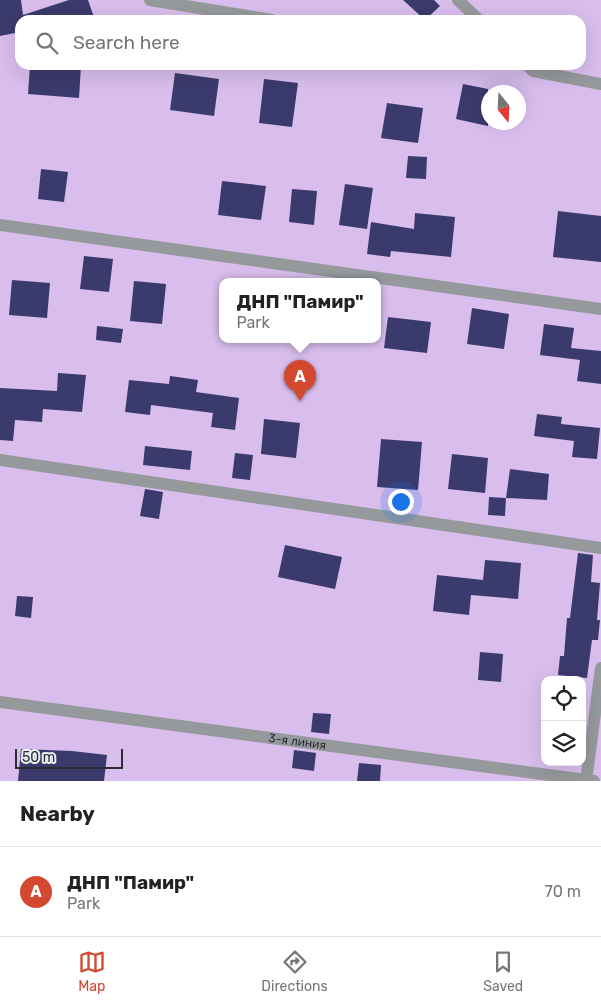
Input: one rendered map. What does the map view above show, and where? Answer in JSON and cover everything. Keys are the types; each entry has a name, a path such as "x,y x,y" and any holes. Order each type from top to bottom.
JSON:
{"street":[{"path":"150,0 242,15"},
{"path":"458,0 474,15"},
{"path":"532,70 601,84"},
{"path":"0,225 379,278"},
{"path":"381,278 601,309"},
{"path":"0,460 601,548"},
{"path":"589,781 601,668"},
{"name":"3-я линия","path":"0,702 589,781"}],"shaded area":[{"path":"0,0 601,0 601,781 0,781"}],"building":[{"path":"0,0 21,0 23,15 15,15 15,33 0,36"},
{"path":"69,0 88,0 93,15 23,15"},
{"path":"403,0 434,0 440,6 430,15 420,15"},
{"path":"30,70 81,70 79,98 28,94"},
{"path":"175,73 219,79 214,116 170,110"},
{"path":"264,79 298,83 292,127 259,123"},
{"path":"463,84 481,88 481,124 456,119"},
{"path":"387,103 423,108 418,143 381,138"},
{"path":"408,156 427,157 426,179 406,178"},
{"path":"41,169 68,172 64,202 38,199"},
{"path":"222,181 266,186 261,220 218,215"},
{"path":"345,184 373,188 367,229 339,225"},
{"path":"292,189 317,191 314,225 289,222"},
{"path":"558,211 601,216 601,262 553,257"},
{"path":"415,213 455,217 451,257 391,251 390,257 367,254 371,222 414,229"},
{"path":"84,256 113,259 109,292 80,289"},
{"path":"12,280 50,283 47,318 9,315"},
{"path":"134,281 166,284 162,324 130,321"},
{"path":"472,308 509,314 504,349 467,344"},
{"path":"388,317 431,322 427,353 384,348"},
{"path":"544,324 574,328 571,348 601,351 601,384 577,381 580,360 540,355"},
{"path":"97,326 123,329 121,343 96,340"},
{"path":"58,373 86,375 82,412 43,409 42,422 15,420 13,441 0,440 0,388 57,391"},
{"path":"170,376 198,380 196,392 239,398 235,430 211,427 213,413 151,405 150,415 125,412 129,380 169,384"},
{"path":"537,414 562,417 561,424 600,428 597,459 572,457 574,441 534,436"},
{"path":"264,419 300,423 296,458 261,454"},
{"path":"381,439 422,442 418,490 377,487"},
{"path":"145,446 192,451 190,470 143,465"},
{"path":"235,453 253,455 250,480 232,478"},
{"path":"452,454 488,458 485,493 448,489"},
{"path":"510,469 549,474 547,500 506,498"},
{"path":"145,489 163,492 159,519 140,516"},
{"path":"489,497 506,498 505,516 488,515"},
{"path":"285,545 342,557 335,589 278,577"},
{"path":"578,553 593,555 591,582 600,583 597,620 600,620 598,640 592,640 587,678 586,676 558,675 560,656 564,656 567,618 570,618"},
{"path":"485,560 521,563 518,599 471,595 469,615 433,611 437,575 483,580"},
{"path":"17,596 33,597 31,618 15,616"},
{"path":"480,652 503,654 501,682 478,680"},
{"path":"313,713 331,714 329,734 311,732"},
{"path":"21,749 72,751 107,755 104,781 18,781"},
{"path":"294,750 316,753 314,771 292,768"},
{"path":"359,763 381,765 380,781 357,781"}],"place":[{"name":"ДНП \"Памир\"","path":"300,401"}]}
